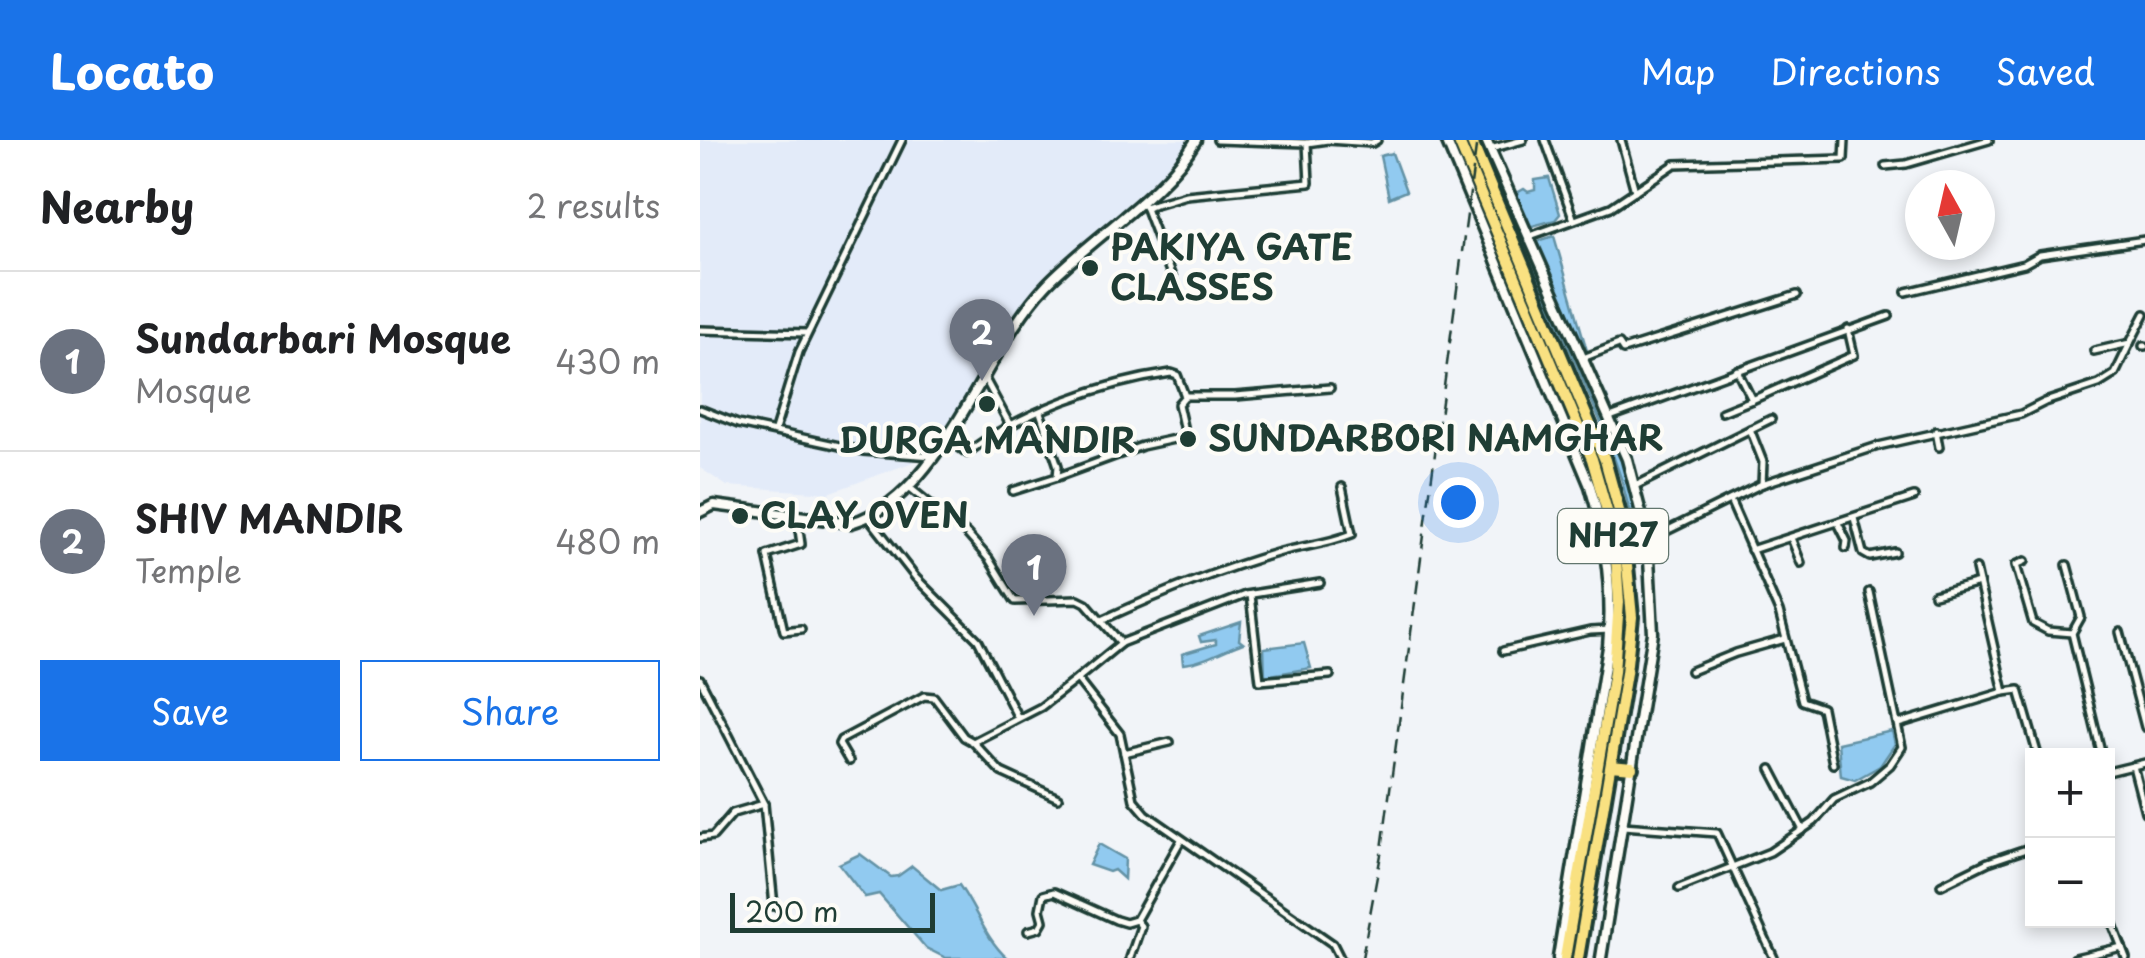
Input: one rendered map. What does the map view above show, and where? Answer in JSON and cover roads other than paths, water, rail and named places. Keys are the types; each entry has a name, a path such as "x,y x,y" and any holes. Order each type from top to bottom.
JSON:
{"highway":[{"name":"NH27","path":"1458,140 1592,460 1604,496 1616,558 1619,602 1614,672 1561,958"},
{"name":"NH27","path":"1472,140 1592,424 1623,525 1632,617 1578,958"},
{"path":"1611,766 1632,768"}],"street":[{"path":"774,430 807,333 902,140"},
{"path":"700,512 714,505 851,523 869,518 890,504 948,439 982,375 1045,286 1143,203 1188,155 1196,140"},
{"path":"1217,140 1306,144 1377,140"},
{"path":"1446,140 1602,523 1610,630 1561,958"},
{"path":"1490,147 1496,140"},
{"path":"1490,147 1502,148 1523,140"},
{"path":"1545,140 1574,220"},
{"path":"1621,140 1635,191"},
{"path":"1528,237 1611,207 1674,164 1844,159 1845,140"},
{"path":"1885,166 1906,164 1989,140"},
{"path":"1143,203 1309,183 1306,144"},
{"path":"1490,147 1610,417 1636,486 1648,540 1653,633 1600,958"},
{"path":"1143,203 1163,247 1174,285"},
{"path":"1906,292 2024,264 2040,255 2145,240"},
{"path":"1583,358 1618,344 1623,350 1797,295"},
{"path":"1648,540 1762,484 1814,465 1936,431 2021,414 2099,384 2115,374 2145,314"},
{"path":"1610,417 1888,316"},
{"path":"1722,412 1854,355 1848,328"},
{"path":"700,330 807,333"},
{"path":"2094,351 2130,343"},
{"path":"1738,370 1752,400"},
{"path":"948,439 967,454 1010,424 1040,412 1129,381 1171,373 1176,375 1184,396"},
{"path":"982,375 1010,424"},
{"path":"1184,396 1330,388"},
{"path":"1013,491 1142,446 1179,438 1184,431 1178,404 1184,396"},
{"path":"700,409 738,424 863,452 932,456"},
{"path":"1040,412 1058,466 1057,477"},
{"path":"1636,486 1771,418"},
{"path":"1750,429 1763,462 1762,484"},
{"path":"1936,431 1939,447"},
{"path":"907,486 967,534 989,559 1015,602 1078,599 1121,643"},
{"path":"1102,620 1214,573 1352,534 1342,486"},
{"path":"1751,550 1914,497"},
{"path":"1730,500 1779,612 1802,701 1822,708 1832,764"},
{"path":"797,516 801,544 768,555 784,631 800,629"},
{"path":"869,518 916,578 978,640 1018,719"},
{"path":"1854,518 1863,552 1870,557 1895,552"},
{"path":"1838,523 1847,541 1846,548"},
{"path":"1792,538 1801,563"},
{"path":"2025,561 2016,565 2034,623 2048,631 2072,632"},
{"path":"2067,565 2081,617 2072,632 2100,748"},
{"path":"1976,570 2004,692"},
{"path":"972,742 1018,719 1121,643 1250,595 1320,583"},
{"path":"1934,595 1979,583"},
{"path":"1679,888 1770,852 1803,830 1834,799 1870,782 1902,748 1869,592"},
{"path":"1250,595 1260,681 1330,676"},
{"path":"1502,650 1610,630"},
{"path":"2120,632 2145,727"},
{"path":"1691,671 1785,639"},
{"path":"1078,678 1120,734 1134,800 1182,840 1332,944 1340,958"},
{"path":"700,679 764,804 774,906"},
{"path":"1898,724 2019,690 2036,748"},
{"path":"849,762 839,744 841,740 924,696 934,698 964,738 1001,772 1058,798"},
{"path":"1124,752 1170,742"},
{"path":"2115,770 2145,763"},
{"path":"2134,766 2145,812"},
{"path":"1772,769 1803,830"},
{"path":"700,838 713,836 733,813 764,804"},
{"path":"1622,826 1717,833 1774,958"},
{"path":"1028,931 1040,928 1044,921 1040,910 1043,895 1054,892 1116,920 1136,920 1182,840"},
{"path":"1941,885 2025,849"},
{"path":"1130,958 1141,926 1136,920"},
{"path":"2114,928 2126,958"},
{"path":"2074,958 2122,947"}],"water":[{"path":"1392,153 1406,191 1389,198 1380,156"},
{"path":"1549,178 1560,214 1555,220 1525,228 1515,194 1524,189 1535,190 1535,180"},
{"path":"1554,236 1596,382 1607,397 1647,526 1634,529 1605,432 1525,245"},
{"path":"1241,622 1239,640 1243,643 1183,664 1182,654 1216,644 1216,640 1201,642 1199,636"},
{"path":"1304,643 1311,668 1265,676 1264,648"},
{"path":"1892,731 1895,744 1880,766 1855,780 1841,776 1838,743"},
{"path":"1099,844 1125,859 1124,879 1114,870 1089,865"},
{"path":"860,854 891,877 912,866 941,890 959,885 1007,958 946,958 926,948 879,894 865,897 839,864"}],"railway":[{"path":"1362,958 1382,849 1477,140"}],"place":[{"name":"PAKIYA GATE CLASSES","path":"1090,268"},
{"name":"SHIV MANDIR","path":"982,381"},
{"name":"DURGA MANDIR","path":"987,404"},
{"name":"SUNDARBORI NAMGHAR","path":"1188,439"},
{"name":"CLAY OVEN","path":"740,516"},
{"name":"Sundarbari Mosque","path":"1034,616"}]}
